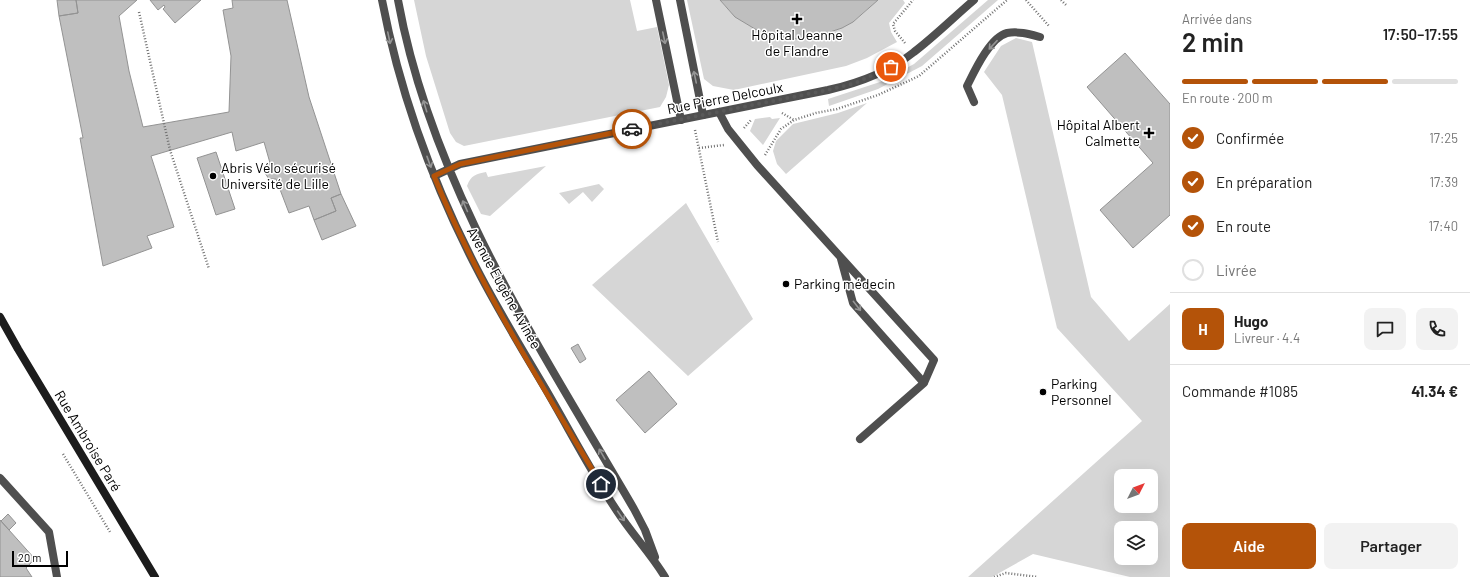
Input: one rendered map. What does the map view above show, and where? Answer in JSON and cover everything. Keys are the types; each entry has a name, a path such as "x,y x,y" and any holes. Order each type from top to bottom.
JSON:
{"main road":[{"name":"Rue Ambroise Paré","path":"0,316 18,350 155,577"}],"street":[{"name":"Avenue Eugène Avinée","path":"382,0 401,83 434,176 468,252 508,325 617,511 665,577"},
{"name":"Avenue Eugène Avinée","path":"398,0 422,96 448,169 489,257 634,508 645,530 657,564"},
{"path":"656,0 681,120"},
{"path":"680,0 703,115"},
{"name":"Rue Pierre Delcoulx","path":"434,176 460,164 842,87 879,73 914,52 974,0"},
{"path":"974,102 967,86 983,56 996,41 1005,34 1026,32 1040,37"},
{"path":"719,112 728,128 753,160 934,360 924,383 860,439"},
{"path":"840,257 853,303 924,383"},
{"path":"0,478 49,532 57,577"}],"path":[{"path":"913,0 893,24 895,31 914,52"},
{"path":"1026,0 1050,26"},
{"path":"1061,0 1067,6"},
{"path":"139,12 170,150 209,269"},
{"path":"994,577 1010,573 1038,577"}],"shaded area":[{"path":"414,0 630,0 637,31 657,27 669,85 666,97 660,107 464,146 456,142 450,133 426,56"},
{"path":"687,0 720,0 733,14 748,25 781,37 799,38 817,36 835,31 862,15 878,0 903,0 905,3 889,23 891,32 897,42 867,58 846,66 734,90 713,86 704,79"},
{"path":"988,0 998,0 922,66 878,89 829,106 828,99 880,82 914,64"},
{"path":"1016,38 1032,42 1091,297 1129,341 1170,304 1170,577 1130,577 1033,554 992,577 968,577 1142,421 1057,328 1002,95 984,72 1001,46"},
{"path":"867,103 786,174 777,164 773,151 776,141 793,124 838,113"},
{"path":"770,117 772,119 780,118 763,145 750,131 755,119"},
{"path":"546,166 490,216 481,214 467,186 472,177 479,173 486,172 488,177"},
{"path":"599,184 604,189 592,202 583,192 569,204 559,193"},
{"path":"686,203 753,319 688,376 592,285"}],"building":[{"path":"57,0 76,0 78,13 59,16"},
{"path":"76,0 137,0 119,16 129,71 143,127 229,112 231,56 223,10 233,8 232,0 287,0 309,97 341,194 331,198 336,211 314,220 309,206 289,213 276,179 269,179 265,173 266,166 270,163 264,142 236,151 232,132 151,156 174,227 147,236 152,248 103,266 80,138 83,138 59,16 78,13"},
{"path":"150,0 201,0 175,23 163,9 165,7 164,5 158,10"},
{"name":"Hôpital Jeanne de Flandre","path":"720,0 878,0 853,22 842,28 815,37 798,39 768,35 755,29 735,17"},
{"name":"Hôpital Albert Calmette","path":"1125,53 1170,104 1170,215 1133,248 1100,210 1153,163 1087,87"},
{"name":"Abris Vélo sécurisé Université de Lille","path":"216,152 235,209 216,215 197,158"},
{"path":"341,194 356,226 322,240 314,220 336,211 331,198"},
{"path":"578,344 586,359 580,363 571,348"},
{"path":"649,371 677,404 645,433 616,400"},
{"path":"8,514 16,523 9,530 1,521"},
{"path":"0,520 35,559 26,568 32,577 0,577"}],"way so far":[{"path":"632,129 842,87 855,83 891,67"}],"place":[{"name":"Hôpital Jeanne de Flandre","path":"797,19"},
{"name":"Hôpital Albert Calmette","path":"1149,133"},
{"name":"Abris Vélo sécurisé Université de Lille","path":"213,176"},
{"name":"Parking médecin","path":"786,284"},
{"name":"Parking Personnel","path":"1043,392"}],"route":[{"path":"601,484 504,319 477,270 444,201 434,176 460,164 632,129"}]}
